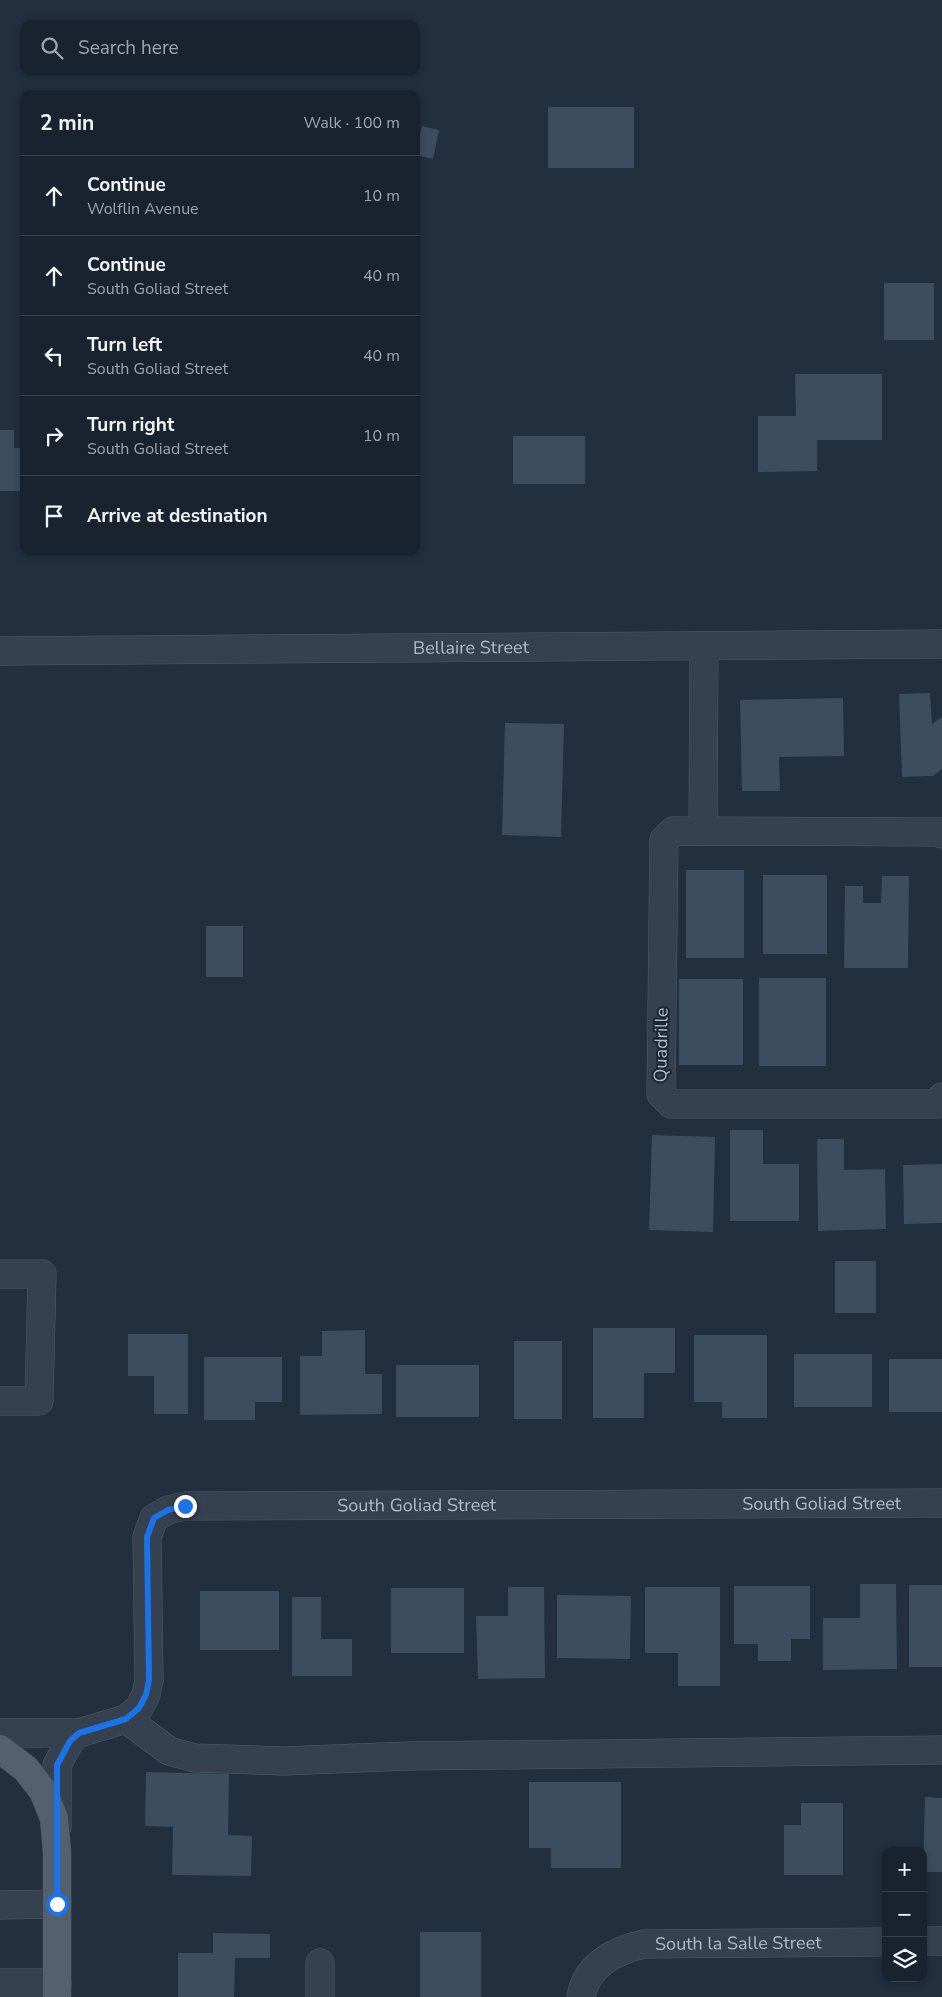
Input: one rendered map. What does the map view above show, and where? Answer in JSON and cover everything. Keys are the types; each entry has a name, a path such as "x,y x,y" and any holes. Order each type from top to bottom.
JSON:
{"main road":[{"path":"0,1749 26,1769 43,1791 54,1818 57,1852 57,1990"}],"street":[{"name":"Bellaire Street","path":"0,651 942,644"},
{"path":"703,831 704,647"},
{"name":"Quadrille","path":"942,834 940,832 673,831 664,840 660,1094 670,1104 937,1104 942,1097"},
{"path":"0,1274 42,1274 39,1401 0,1401"},
{"name":"South Goliad Street","path":"126,1719 139,1708 146,1695 149,1680 147,1537 154,1518 168,1510 194,1506 942,1503"},
{"path":"0,1733 79,1733 126,1719 169,1751 195,1758 284,1761 419,1756 942,1750"},
{"path":"57,1852 57,1765 70,1741 79,1733"},
{"path":"0,1905 57,1904"},
{"path":"927,1941 942,1941"},
{"name":"South la Salle Street","path":"582,1997 588,1976 605,1958 614,1953 644,1944 882,1942"},
{"path":"320,1963 320,1997"},
{"path":"0,1983 57,1990"}],"building":[{"path":"548,107 634,107 634,168 548,168"},
{"path":"422,126 439,130 433,159 420,156"},
{"path":"884,283 934,283 934,340 884,340"},
{"path":"795,374 882,374 882,440 817,440 817,471 758,472 758,416 796,416"},
{"path":"0,430 14,430 14,448 20,448 20,491 0,491"},
{"path":"513,436 585,436 585,484 513,484"},
{"path":"930,693 932,724 942,717 942,769 933,776 902,777 899,694"},
{"path":"843,698 844,756 779,757 780,791 742,791 740,700"},
{"path":"505,723 564,724 561,837 502,835"},
{"path":"686,870 744,870 744,958 686,958"},
{"path":"763,875 827,875 827,954 763,954"},
{"path":"882,876 909,876 908,968 844,968 845,886 863,886 863,903 881,903"},
{"path":"206,926 243,926 243,977 206,977"},
{"path":"759,978 826,978 826,1066 759,1066"},
{"path":"679,979 743,979 743,1065 679,1065"},
{"path":"730,1130 763,1130 763,1164 799,1164 799,1221 730,1221"},
{"path":"652,1135 715,1137 713,1232 649,1230"},
{"path":"817,1139 844,1139 844,1170 885,1169 886,1229 818,1231"},
{"path":"942,1164 942,1223 904,1224 903,1165"},
{"path":"835,1261 876,1261 876,1313 835,1313"},
{"path":"593,1328 675,1328 675,1373 644,1373 644,1418 593,1418"},
{"path":"365,1330 365,1374 382,1374 382,1414 300,1415 300,1356 322,1356 322,1331"},
{"path":"128,1334 188,1334 188,1414 154,1414 154,1376 128,1376"},
{"path":"694,1335 767,1335 767,1418 722,1418 722,1402 694,1402"},
{"path":"514,1341 562,1341 562,1419 514,1419"},
{"path":"794,1354 872,1354 872,1407 794,1407"},
{"path":"204,1357 282,1357 282,1402 255,1402 255,1420 204,1420"},
{"path":"889,1359 942,1359 942,1412 889,1412"},
{"path":"396,1365 479,1365 479,1417 396,1417"},
{"path":"860,1584 896,1584 897,1669 823,1670 823,1618 860,1618"},
{"path":"909,1585 942,1585 942,1667 909,1667"},
{"path":"734,1586 810,1586 810,1639 791,1639 791,1661 758,1661 758,1644 734,1644"},
{"path":"508,1587 544,1587 545,1678 478,1679 476,1616 508,1616"},
{"path":"645,1587 720,1587 720,1686 678,1686 678,1653 645,1653"},
{"path":"391,1588 464,1588 464,1653 391,1653"},
{"path":"200,1591 279,1591 279,1650 200,1650"},
{"path":"557,1595 631,1596 630,1659 557,1658"},
{"path":"292,1597 321,1597 321,1639 352,1639 352,1676 292,1676"},
{"path":"146,1772 229,1774 228,1835 252,1836 251,1876 172,1875 173,1827 145,1826"},
{"path":"529,1782 621,1782 621,1868 551,1868 551,1848 529,1848"},
{"path":"925,1797 942,1798 942,1872 927,1872 927,1847 924,1847"},
{"path":"801,1803 843,1803 843,1875 784,1875 784,1825 801,1825"},
{"path":"420,1932 481,1932 481,1997 420,1997"},
{"path":"213,1933 270,1934 270,1958 235,1958 234,1997 178,1997 178,1953 213,1953"}],"route":[{"path":"57,1904 57,1765 70,1741 79,1733 126,1719 139,1708 146,1695 149,1680 147,1537 154,1518 168,1510 185,1506"}]}
